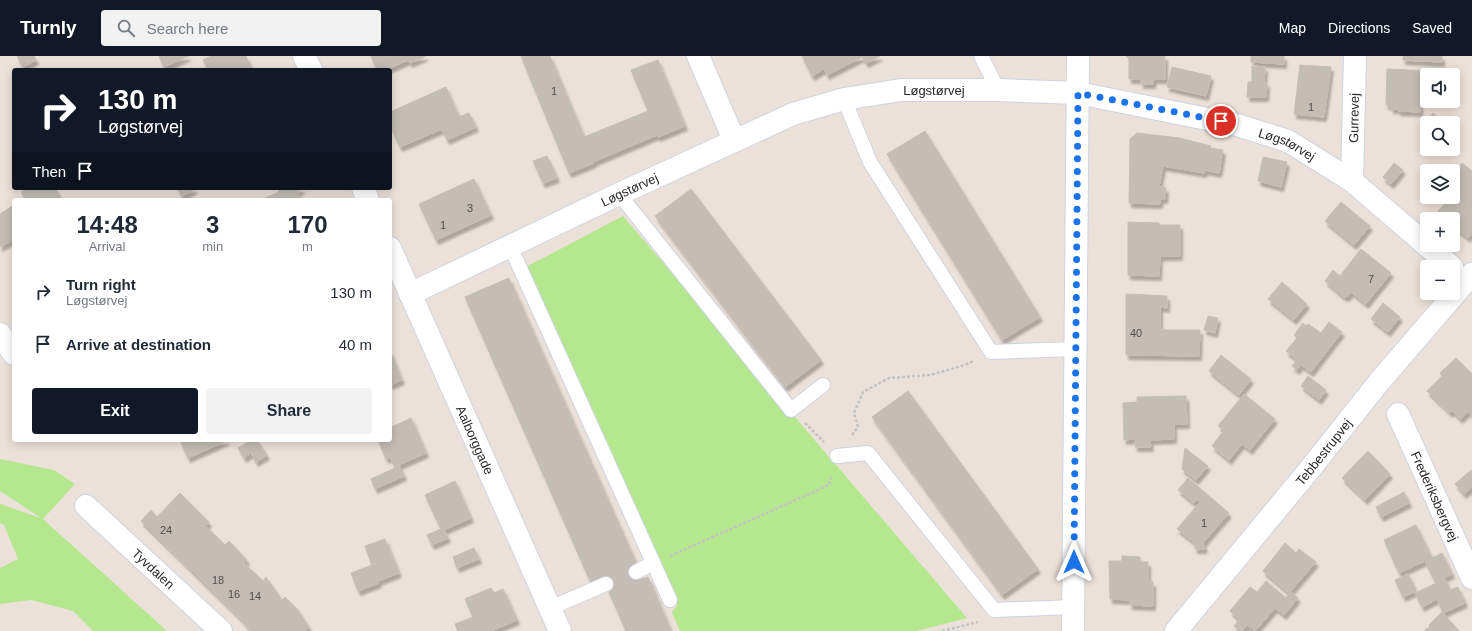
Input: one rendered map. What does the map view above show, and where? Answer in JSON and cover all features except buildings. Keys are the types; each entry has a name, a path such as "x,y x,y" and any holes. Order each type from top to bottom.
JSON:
{"street":[{"path":"304,56 309,68"},
{"path":"698,56 734,140"},
{"path":"1073,631 1078,56"},
{"name":"Gurrevej","path":"1352,181 1355,56"},
{"name":"Løgstørvej","path":"410,294 619,194 793,114 844,99 901,90 998,90 1078,93 1236,125 1288,142 1352,181 1461,272"},
{"name":"Aalborggade","path":"392,253 560,631"},
{"name":"Tebbestrupvej","path":"1176,631 1310,469 1379,382 1461,272"},
{"path":"0,334 12,351"},
{"name":"Frederiksbergvej","path":"1398,414 1472,578"},
{"name":"Tyvdalen","path":"86,506 221,631"}],"lane":[{"path":"981,56 998,90"},
{"path":"844,99 870,162 991,352 1076,348"},
{"path":"619,194 791,410 823,385"},
{"path":"510,246 670,600"},
{"path":"837,456 868,453 994,610 1074,607"},
{"path":"636,572 653,563"},
{"path":"550,608 606,584"}],"path":[{"path":"791,410 837,456"},
{"path":"942,631 985,620 994,610"}],"green space":[{"path":"623,216 967,618 917,631 680,631 672,612 677,606 526,267"},
{"path":"0,459 54,470 75,484 43,519 167,631 93,631 73,611 31,600 0,604 0,568 18,559 4,525 0,523 0,504 41,518 0,491"}],"route":[{"path":"1074,562 1078,93 1221,121"}]}
